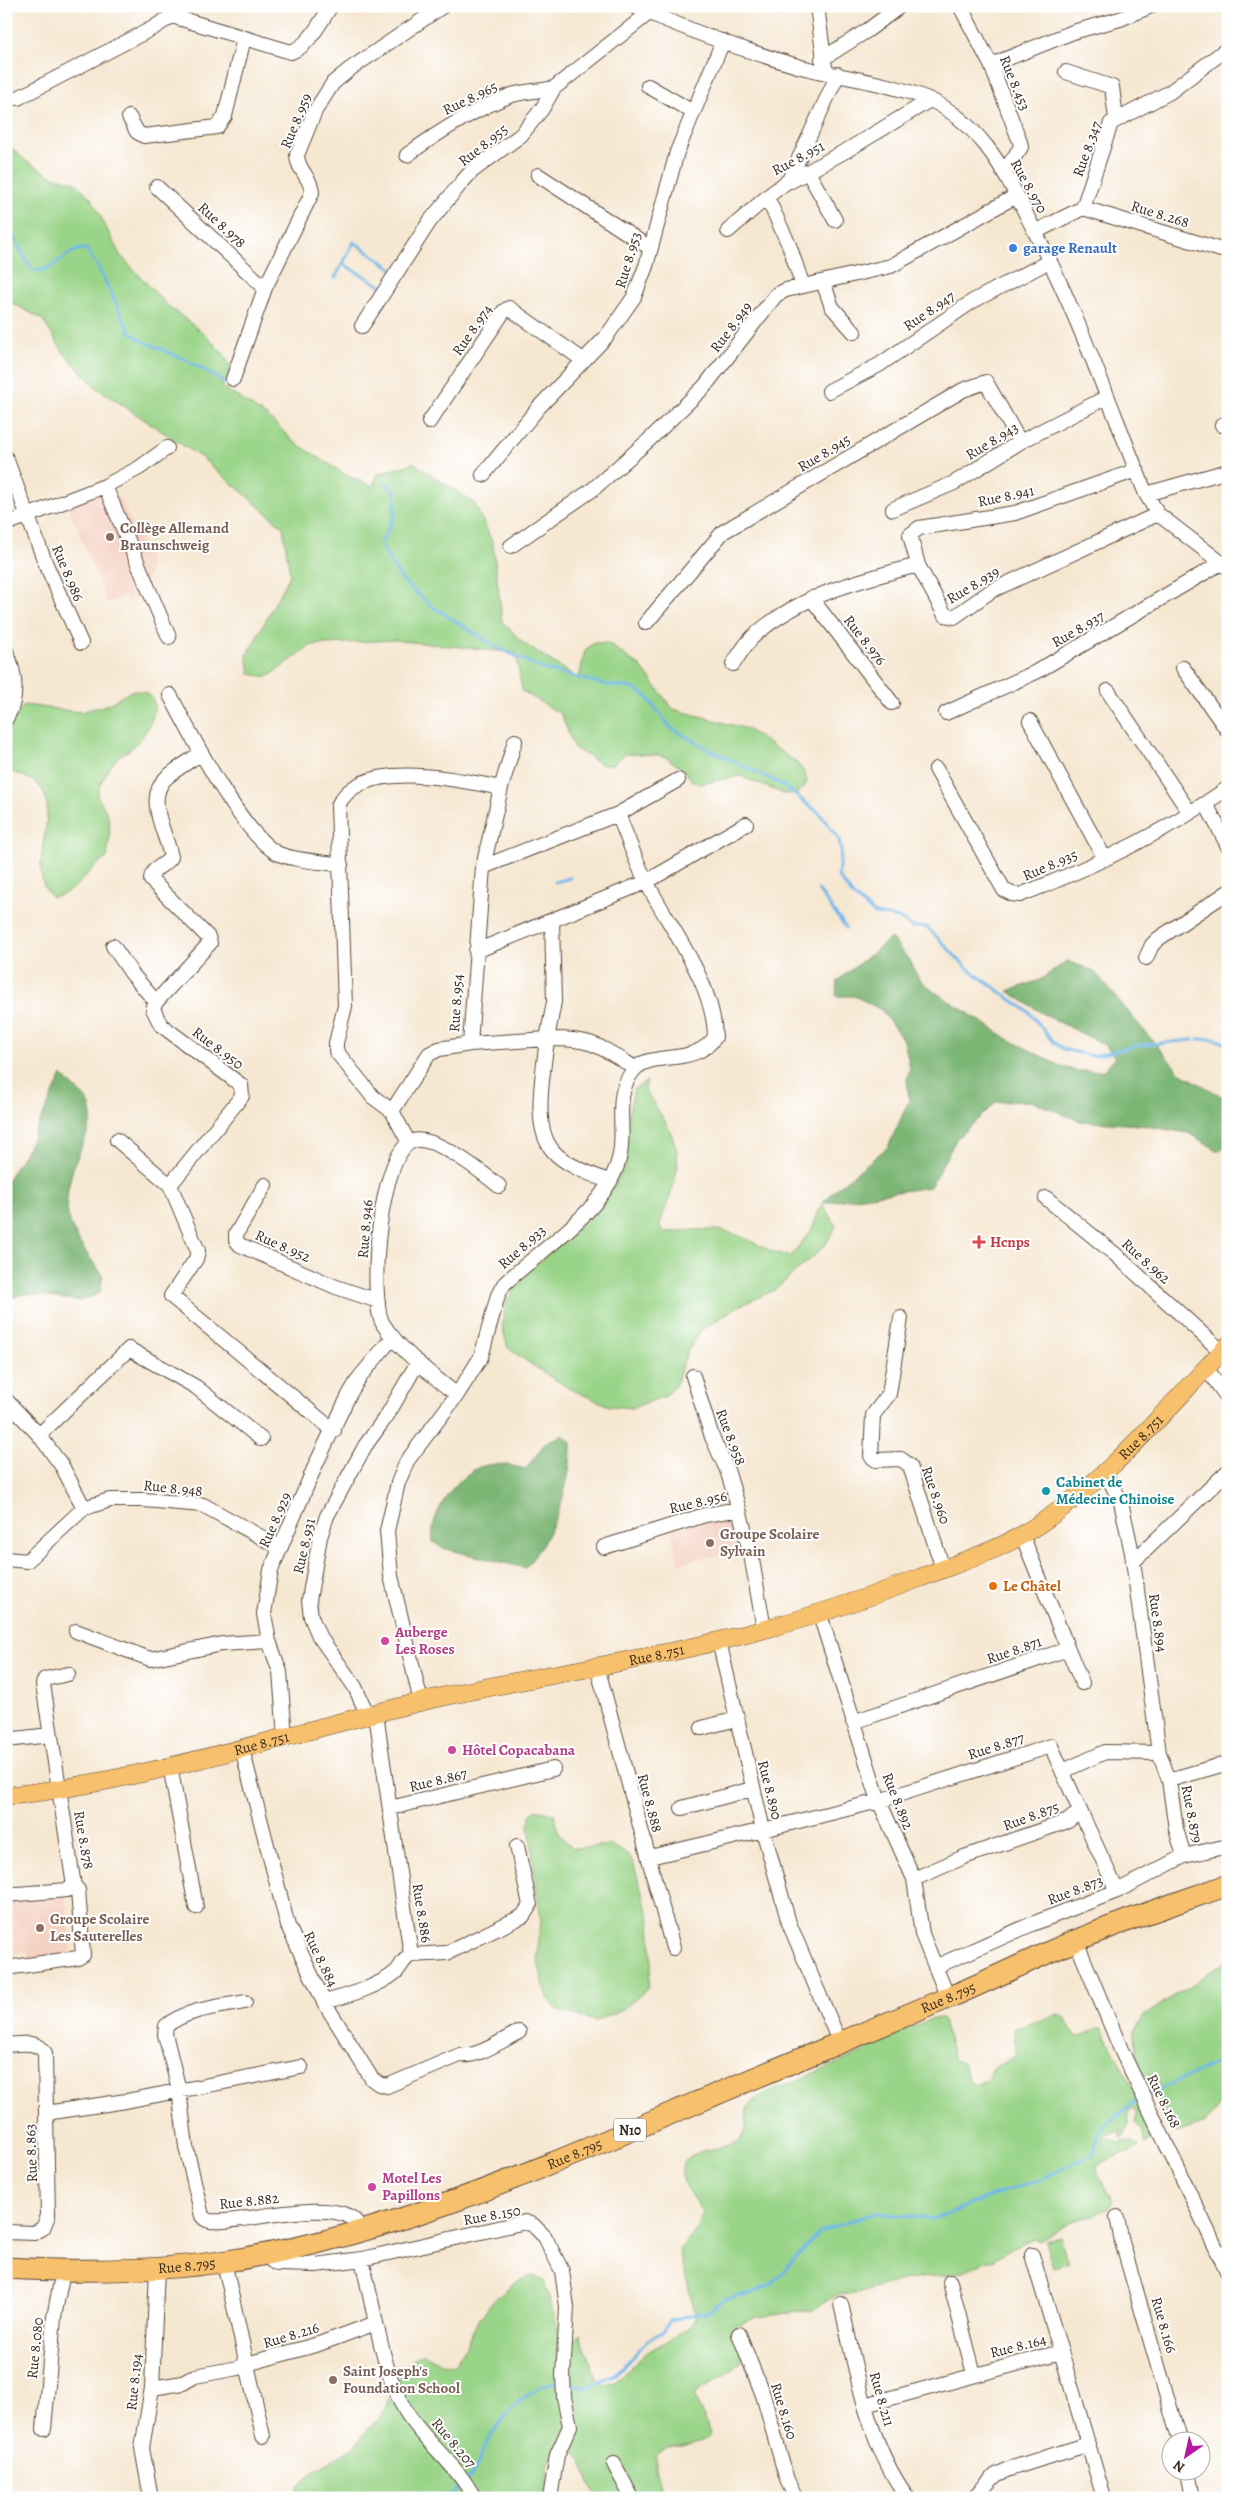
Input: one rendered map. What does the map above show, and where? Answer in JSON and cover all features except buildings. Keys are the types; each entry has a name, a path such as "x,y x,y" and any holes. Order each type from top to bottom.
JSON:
{"highway":[{"name":"Rue 8.795","path":"6,2268 64,2271 157,2268 224,2262 360,2232 439,2208 514,2180 839,2041 948,1998 1076,1941 1228,1885"}],"main road":[{"name":"Rue 8.751","path":"6,1796 60,1790 170,1766 421,1702 719,1641 820,1615 989,1551 1022,1535 1103,1474 1162,1417 1225,1348"}],"street":[{"path":"18,98 153,28 172,16 291,52 299,49 311,36 331,6"},
{"name":"Rue 8.959","path":"233,379 265,288 312,193 310,180 297,161 297,155 323,96 333,82 350,69 443,6"},
{"name":"Rue 8.970","path":"634,6 649,13 667,12 723,41 801,67 832,73 930,100 942,106 966,124 987,147 1004,172 1050,261 1085,338 1146,494 1158,514 1224,566"},
{"path":"789,180 832,73 822,59 817,6"},
{"path":"822,59 868,30 900,6"},
{"name":"Rue 8.453","path":"960,6 991,65 1020,142 1021,147 1004,172"},
{"path":"991,65 1074,32 1151,6"},
{"name":"Rue 8.955","path":"362,326 430,221 472,171 521,135 542,109 554,88 649,13"},
{"path":"129,117 137,132 144,136 218,127 225,116 244,38"},
{"name":"Rue 8.953","path":"483,474 539,407 606,337 634,297 677,152 723,41"},
{"name":"Rue 8.347","path":"1083,208 1108,130 1116,119 1170,92 1228,48"},
{"path":"1066,72 1112,87 1116,119"},
{"path":"648,86 692,112"},
{"name":"Rue 8.965","path":"408,155 441,130 469,114 513,95 554,88"},
{"name":"Rue 8.951","path":"803,286 789,245 767,197 789,180 791,181 808,172 930,100"},
{"path":"808,172 835,220"},
{"path":"538,176 650,248"},
{"name":"Rue 8.978","path":"157,187 265,288"},
{"name":"Rue 8.949","path":"511,546 592,490 622,466 704,387 776,295 786,290 891,266 1016,196"},
{"path":"728,231 767,197"},
{"path":"1035,232 1083,208"},
{"name":"Rue 8.268","path":"1083,208 1228,252"},
{"name":"Rue 8.947","path":"829,391 879,365 973,301 1050,261"},
{"path":"823,282 832,307 854,332"},
{"name":"Rue 8.974","path":"429,422 504,311 509,308 583,360"},
{"name":"Rue 8.945","path":"646,623 723,532 963,390 986,382 1020,442"},
{"name":"Rue 8.943","path":"893,509 954,482 1020,442 1107,397"},
{"path":"6,524 27,514 106,486 138,468 167,448"},
{"name":"Rue 8.986","path":"6,458 27,514 81,643"},
{"name":"Rue 8.941","path":"918,565 910,535 919,528 1015,513 1137,470"},
{"path":"1146,494 1228,471"},
{"path":"106,486 169,637"},
{"name":"Rue 8.939","path":"918,565 945,615 954,617 991,591 1158,514"},
{"path":"733,664 756,633 811,598 857,581 918,565"},
{"name":"Rue 8.937","path":"946,713 1036,672 1224,566"},
{"name":"Rue 8.976","path":"811,598 892,703"},
{"path":"6,652 15,681 14,703 6,719"},
{"path":"1183,668 1228,731"},
{"path":"1108,692 1190,813"},
{"path":"170,695 201,754 254,835 279,854 341,865"},
{"path":"1030,722 1105,859"},
{"name":"Rue 8.954","path":"515,741 501,788 482,867 470,1044 577,1039 593,1043 635,1068"},
{"path":"113,946 132,974 156,1002 210,943 208,937 151,880 154,870 168,862 171,857 156,806 160,785 166,778 201,754"},
{"name":"Rue 8.935","path":"936,769 1004,890 1020,895 1105,859 1135,844 1206,804 1228,788"},
{"path":"499,1186 479,1170 441,1147 421,1140 409,1144 392,1111 368,1092 336,1051 336,1043 345,1006 338,806 342,797 352,788 375,778 444,776 501,788"},
{"path":"482,867 618,814 678,780"},
{"path":"1206,804 1228,846"},
{"path":"618,814 646,882 669,919 710,1003 715,1037 709,1045 696,1053 651,1061 635,1068"},
{"path":"476,951 646,882 746,824"},
{"path":"1146,958 1152,945 1158,939 1228,892"},
{"path":"552,920 554,1002 546,1039 540,1123 545,1139 553,1151 562,1159 610,1182"},
{"name":"Rue 8.950","path":"156,1002 153,1009 161,1025 241,1085 243,1091 242,1096 170,1184"},
{"path":"392,1111 429,1054 439,1049 470,1044"},
{"name":"Rue 8.933","path":"421,1702 391,1576 387,1531 398,1483 407,1461 457,1395 481,1357 498,1295 504,1284 583,1215 610,1182 620,1159 619,1114 623,1091 628,1077 635,1068"},
{"path":"117,1140 170,1184 198,1252 196,1259 171,1296 334,1431"},
{"name":"Rue 8.946","path":"409,1144 394,1164 383,1197 378,1243 378,1301 383,1323 393,1336 418,1362 457,1395"},
{"name":"Rue 8.952","path":"265,1185 236,1234 236,1240 240,1245 328,1284 378,1301"},
{"name":"Rue 8.962","path":"1046,1198 1225,1348"},
{"name":"Rue 8.960","path":"901,1318 890,1394 874,1415 871,1456 876,1460 901,1459 910,1466 943,1569"},
{"name":"Rue 8.929","path":"285,1737 280,1672 269,1641 264,1614 271,1570 279,1547 316,1464 359,1378 393,1336"},
{"path":"39,1435 129,1349 196,1387 261,1439"},
{"name":"Rue 8.931","path":"372,1715 319,1636 311,1617 309,1600 320,1537 327,1516 351,1470 418,1362"},
{"path":"1206,1368 1228,1398"},
{"name":"Rue 8.958","path":"693,1376 712,1437 727,1470 739,1509"},
{"path":"6,1400 39,1435 62,1466 84,1508 52,1536 33,1558 27,1561 6,1559"},
{"path":"1133,1562 1228,1471"},
{"name":"Rue 8.894","path":"1103,1474 1111,1483 1121,1502 1133,1562 1159,1753 1169,1780"},
{"name":"Rue 8.948","path":"84,1508 110,1500 197,1504 279,1547"},
{"name":"Rue 8.956","path":"604,1547 696,1518 739,1509 752,1560 764,1629"},
{"name":"Rue 8.871","path":"853,1722 1068,1649 1022,1535"},
{"name":"Rue 8.892","path":"820,1615 879,1801 914,1879 922,1934 948,1998"},
{"path":"76,1631 150,1658 222,1644 269,1641"},
{"name":"Rue 8.890","path":"719,1641 763,1830 879,1801"},
{"path":"1068,1649 1082,1683"},
{"name":"Rue 8.888","path":"598,1666 673,1948"},
{"name":"Rue 8.878","path":"6,1896 67,1890 74,1886 43,1681 68,1674"},
{"name":"Rue 8.886","path":"372,1715 390,1808 411,1955 447,1953 523,1916 530,1905 517,1846"},
{"path":"702,1728 737,1719"},
{"path":"6,1736 15,1740 50,1735"},
{"name":"Rue 8.877","path":"879,1801 1051,1746 1082,1815"},
{"name":"Rue 8.884","path":"242,1749 288,1926 324,2002 372,2079 378,2084 387,2086 460,2055 466,2056 476,2053 519,2032"},
{"path":"1063,1771 1105,1752 1159,1753"},
{"name":"Rue 8.879","path":"1184,1856 1176,1829 1169,1780 1228,1763"},
{"path":"170,1766 196,1907"},
{"name":"Rue 8.867","path":"390,1808 553,1769"},
{"path":"682,1808 752,1789"},
{"name":"Rue 8.875","path":"914,1879 964,1857 1068,1821 1074,1816 1082,1815 1117,1891"},
{"path":"650,1857 763,1830 789,1923 839,2041"},
{"name":"Rue 8.873","path":"935,1967 1032,1924 1117,1891 1184,1856 1228,1846"},
{"path":"6,1968 78,1958 83,1954 78,1890 74,1886"},
{"name":"Rue 8.168","path":"1076,1941 1122,2052 1227,2267"},
{"path":"324,2002 358,1991 385,1979 411,1955"},
{"path":"179,2090 164,2034 166,2026 173,2020 192,2013 245,2002"},
{"path":"6,2045 31,2044 42,2048 45,2053 46,2113"},
{"name":"Rue 8.863","path":"6,2232 34,2234 43,2228 48,2216 46,2113 126,2101 302,2067"},
{"name":"Rue 8.882","path":"179,2090 186,2147 202,2216 205,2220 252,2219 311,2210 326,2210 344,2213 356,2221 360,2232"},
{"name":"Rue 8.166","path":"1117,2218 1122,2242 1177,2432"},
{"name":"Rue 8.150","path":"267,2254 276,2264 316,2265 362,2259 525,2222 533,2225 545,2237 562,2271 567,2307 564,2397 570,2426 557,2455 550,2498"},
{"path":"1032,2255 1061,2352"},
{"path":"362,2259 376,2323"},
{"path":"224,2262 263,2436"},
{"name":"Rue 8.194","path":"151,2498 142,2448 152,2388 157,2268"},
{"name":"Rue 8.080","path":"44,2429 54,2317 64,2271"},
{"path":"950,2282 974,2374"},
{"name":"Rue 8.211","path":"841,2304 865,2405 888,2463 908,2498"},
{"name":"Rue 8.216","path":"152,2388 184,2383 195,2376 238,2368 319,2344 376,2323"},
{"name":"Rue 8.207","path":"376,2323 389,2376 406,2411 456,2470 474,2498"},
{"name":"Rue 8.160","path":"739,2334 763,2395 787,2480 796,2498"},
{"name":"Rue 8.164","path":"865,2405 1061,2352 1104,2498"},
{"path":"973,2498 996,2475 1009,2469 1089,2444"},
{"path":"614,2464 632,2498"},
{"path":"1190,2482 1193,2498"}],"shaded area":[{"name":"Collège Allemand Braunschweig","path":"96,490 119,497 150,563 144,595 128,602 124,596 107,603 66,501"},
{"name":"Groupe Scolaire Sylvain","path":"735,1516 746,1549 679,1563 671,1529"},
{"name":"Groupe Scolaire Les Sauterelles","path":"66,1895 71,1949 65,1956 29,1960 28,1951 14,1953 14,1950 6,1951 6,1931 11,1930 6,1916 6,1900"}],"green space":[{"path":"6,143 26,161 52,176 75,182 92,199 120,255 167,305 202,332 223,353 232,368 222,387 268,417 294,442 348,476 373,486 378,474 414,463 475,504 493,544 502,621 523,643 579,679 585,650 594,643 608,643 641,667 673,709 747,729 796,762 803,770 807,781 804,787 797,793 784,794 740,776 700,784 692,781 685,771 666,757 657,755 625,754 613,764 603,765 574,748 561,714 522,691 516,653 394,640 312,645 268,677 250,674 247,655 290,575 283,527 202,458 97,388 63,352 42,319 6,300"},
{"path":"131,691 143,692 150,696 154,703 154,711 147,730 133,747 119,756 105,775 98,791 97,796 106,812 110,826 107,858 93,868 69,891 52,897 44,887 41,874 47,803 40,786 26,777 6,769 6,731 24,705 80,712 107,705"},
{"path":"891,938 910,961 919,979 932,990 1010,1040 1058,1065 1077,1071 1104,1071 1115,1057 1105,1045 1045,1015 1008,991 1040,980 1067,961 1094,971 1179,1072 1228,1100 1228,1146 1219,1151 1188,1133 1140,1125 1080,1121 1031,1101 997,1102 957,1138 930,1187 822,1203 842,1184 888,1147 909,1101 907,1079 910,1068 904,1041 881,1010 855,996 836,996 837,981"},
{"path":"62,1075 86,1099 91,1111 90,1125 69,1182 67,1198 68,1213 72,1227 89,1257 103,1275 100,1293 81,1301 25,1294 6,1299 6,1182 27,1149"},
{"path":"647,1081 645,1090 668,1128 677,1151 674,1184 659,1227 665,1232 713,1230 728,1232 775,1252 791,1256 812,1229 822,1203 836,1226 825,1246 775,1290 741,1305 702,1329 687,1352 676,1384 666,1396 631,1408 609,1406 570,1389 508,1348 502,1327 506,1302 523,1276 601,1207 624,1168 629,1112 634,1089"},
{"path":"563,1435 571,1442 568,1475 564,1492 559,1509 544,1541 525,1568 442,1548 433,1542 435,1521 439,1509 445,1498 461,1479 480,1467 492,1464 526,1469 546,1442"},
{"path":"536,1809 555,1815 559,1834 573,1848 611,1845 627,1854 633,1862 650,1920 652,1959 648,1988 623,2010 595,2021 559,2011 547,1999 537,1957 541,1921 529,1826 530,1815"},
{"path":"1228,1960 1228,2094 1205,2123 1177,2133 1140,2069 1134,2032 1144,2016"},
{"path":"1059,2014 1065,2017 1075,2037 1102,2028 1154,2130 1154,2139 1145,2144 1142,2130 1135,2123 1136,2110 1132,2108 1127,2115 1128,2122 1124,2137 1121,2138 1121,2131 1104,2136 1105,2139 1109,2138 1119,2143 1133,2142 1140,2147 1107,2160 1097,2167 1098,2174 1113,2199 1106,2209 1070,2223 1039,2241 1034,2238 1011,2248 994,2259 963,2271 902,2281 863,2292 839,2294 825,2300 814,2310 757,2317 734,2326 732,2331 742,2354 740,2362 730,2372 698,2391 694,2396 707,2424 709,2437 696,2443 666,2449 655,2456 655,2469 664,2498 600,2498 590,2483 581,2459 569,2450 559,2449 549,2463 544,2498 298,2498 298,2486 313,2472 355,2446 365,2432 382,2415 397,2380 414,2359 423,2354 442,2364 453,2365 486,2310 508,2287 525,2278 534,2276 544,2281 558,2328 557,2357 561,2358 580,2334 597,2380 605,2385 614,2383 646,2353 689,2328 695,2319 695,2313 679,2250 697,2229 703,2212 683,2180 683,2164 689,2157 699,2152 740,2141 746,2129 747,2108 761,2095 862,2053 871,2044 929,2020 939,2018 943,2020 954,2060 963,2064 969,2081 975,2085 989,2079 992,2069 1015,2056 1015,2028"},
{"path":"1060,2236 1068,2263 1053,2267 1045,2240"}],"waterway":[{"path":"6,230 15,239 26,261 34,270 48,268 72,252 86,249 98,267 130,332 143,341 190,362 231,386"},
{"path":"335,278 354,242 394,270"},
{"path":"343,264 383,287"},
{"path":"386,483 396,492 394,518 380,545 402,580 430,605 498,648 543,669 607,685 633,688 646,696 671,728 708,749 785,787 819,813 839,839 841,851 838,876 854,897 875,914 899,918 912,927 927,927 967,968 1029,1012 1053,1042 1063,1049 1093,1056 1141,1045 1193,1040"},
{"path":"555,882 570,878"},
{"path":"818,890 846,928"},
{"path":"1198,1039 1214,1039 1228,1044"},
{"path":"1147,2095 1228,2058"},
{"path":"568,2384 588,2387 614,2376 648,2340 664,2331 670,2320 709,2311 725,2298 752,2293 769,2286 820,2232 875,2213 936,2219 985,2198 1041,2179 1093,2154 1102,2127 1139,2099"},
{"path":"468,2479 476,2468 490,2436 517,2404 539,2388 550,2383 560,2382"},
{"path":"447,2498 461,2485"}],"place":[{"name":"garage Renault","path":"1013,248"},
{"name":"Collège Allemand Braunschweig","path":"110,537"},
{"name":"Hcnps","path":"979,1242"},
{"name":"Cabinet de Médecine Chinoise","path":"1046,1491"},
{"name":"Groupe Scolaire Sylvain","path":"710,1543"},
{"name":"Le Châtel","path":"993,1586"},
{"name":"Auberge Les Roses","path":"385,1641"},
{"name":"Hôtel Copacabana","path":"452,1750"},
{"name":"Groupe Scolaire Les Sauterelles","path":"40,1928"},
{"name":"Motel Les Papillons","path":"372,2187"},
{"name":"Saint Joseph's Foundation School","path":"333,2380"}]}
